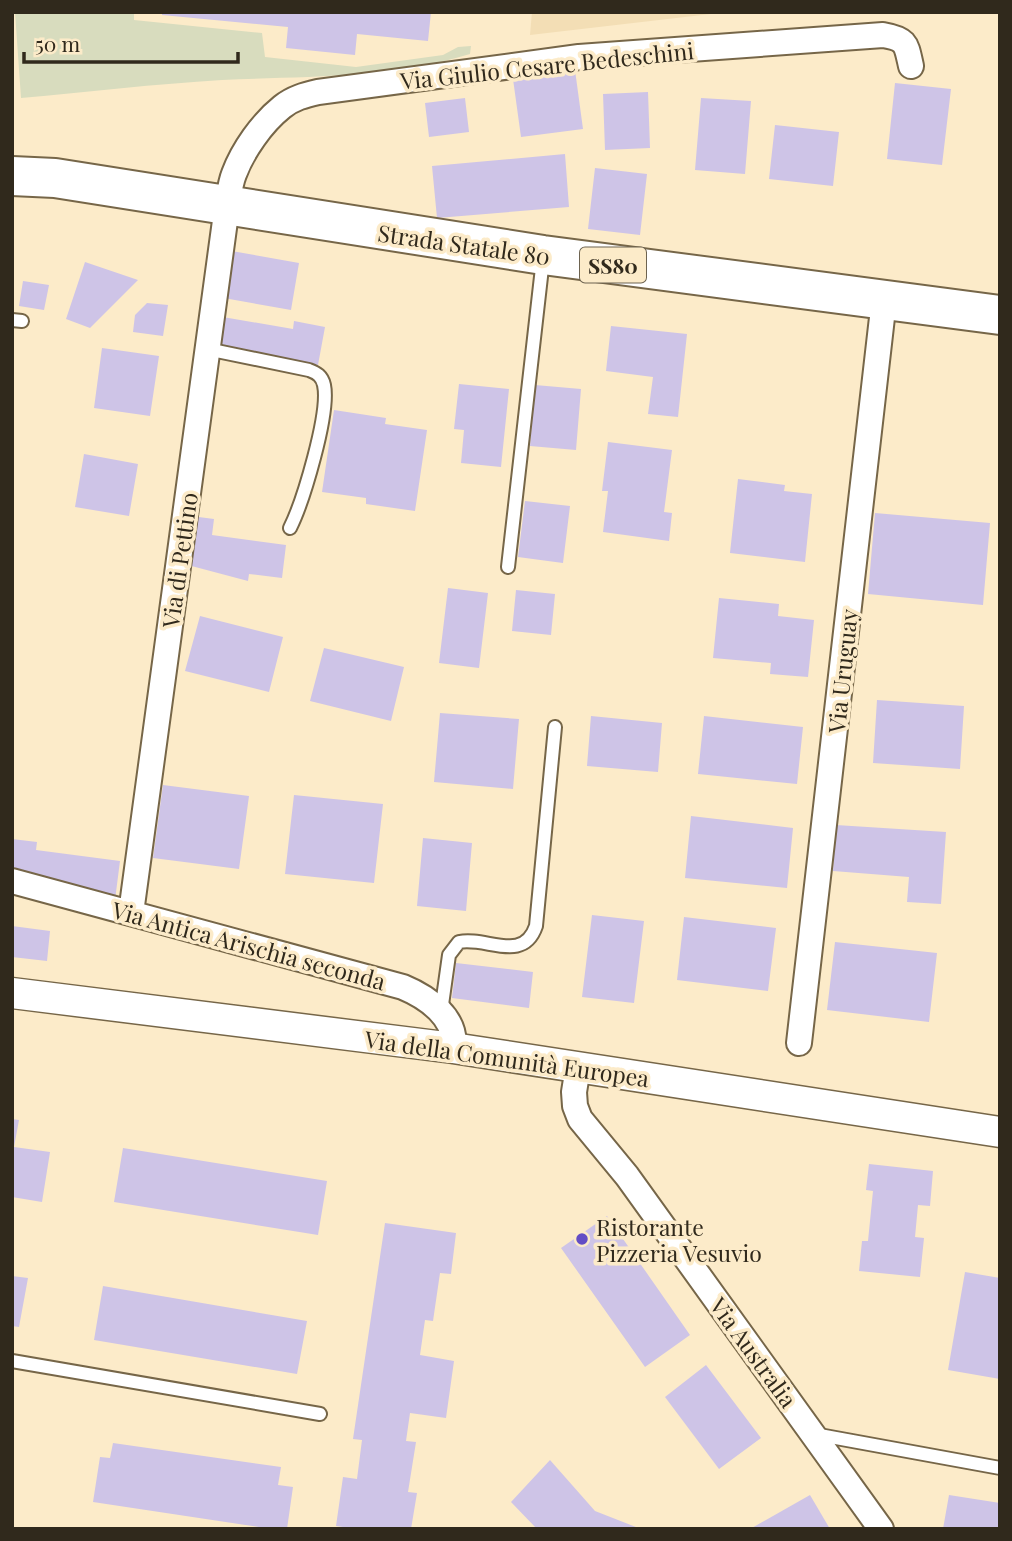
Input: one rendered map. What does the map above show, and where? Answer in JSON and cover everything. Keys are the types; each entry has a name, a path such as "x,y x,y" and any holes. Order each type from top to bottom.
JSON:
{"main road":[{"name":"Strada Statale 80","path":"23,170 227,206 543,256 1000,315"}],"street":[{"name":"Via Giulio Cesare Bedeschini","path":"227,206 233,175 263,127 282,107 298,97 318,92 579,57 883,34 900,38 905,43 911,66"},
{"name":"Via di Pettino","path":"131,913 227,206"},
{"name":"Via Uruguay","path":"799,1043 884,300"},
{"name":"Via Antica Arischia seconda","path":"12,881 403,987 416,993 441,1012"},
{"name":"Via della Comunità Europea","path":"12,993 453,1048 1000,1132"},
{"path":"441,1012 451,1028 453,1048"},
{"name":"Via Australia","path":"578,1068 574,1092 580,1119 627,1177 881,1529"}],"lane":[{"path":"508,567 543,256"},
{"path":"207,349 313,371 323,382 323,410 309,478 299,511 290,528"},
{"path":"441,1012 449,955 459,942 466,940 510,947 527,942 534,934 555,727"},
{"path":"12,1361 320,1414"},
{"path":"814,1434 1000,1468"}],"shaded area":[{"path":"532,12 728,12 530,35"}],"green space":[{"path":"15,12 134,12 134,20 262,33 265,57 356,67 443,55 458,47 471,46 470,54 378,72 222,80 21,98"}],"building":[{"path":"162,12 431,12 428,41 357,34 355,55 286,48 288,27 162,15"},
{"path":"575,70 583,129 521,137 513,79"},
{"path":"895,83 951,89 942,165 887,159"},
{"path":"648,92 650,148 605,150 603,94"},
{"path":"465,98 469,132 429,137 425,103"},
{"path":"701,98 751,101 745,174 695,170"},
{"path":"775,125 839,132 833,186 769,179"},
{"path":"565,154 569,207 437,218 432,166"},
{"path":"595,168 647,174 640,235 588,229"},
{"path":"226,250 299,263 291,310 218,297"},
{"path":"85,262 138,280 90,328 66,319"},
{"path":"23,281 49,285 44,310 19,306"},
{"path":"147,303 168,305 163,336 133,332 135,315"},
{"path":"217,316 293,329 294,321 325,327 318,365 212,347"},
{"path":"611,326 687,334 678,417 648,414 653,377 606,371"},
{"path":"102,348 159,356 150,416 94,408"},
{"path":"459,384 509,389 501,467 461,463 464,430 454,429"},
{"path":"535,385 581,389 576,450 530,446"},
{"path":"334,410 386,418 385,424 427,430 415,511 366,504 366,498 322,492"},
{"path":"608,442 672,450 664,512 672,513 669,541 603,532 608,491 602,491"},
{"path":"84,454 138,464 129,516 75,507"},
{"path":"738,479 785,485 784,491 812,494 805,562 730,553"},
{"path":"525,501 570,506 563,563 518,557"},
{"path":"875,513 990,523 983,605 868,594"},
{"path":"191,516 214,519 212,535 286,545 282,578 249,574 248,581 184,564"},
{"path":"448,588 488,593 479,668 439,663"},
{"path":"516,590 555,594 551,635 512,631"},
{"path":"719,598 779,604 778,616 814,620 808,677 770,674 771,663 713,658"},
{"path":"200,616 283,637 269,692 185,671"},
{"path":"324,648 404,667 391,721 310,701"},
{"path":"877,700 964,706 960,769 873,763"},
{"path":"440,713 519,719 513,789 434,782"},
{"path":"591,716 662,723 658,772 587,766"},
{"path":"704,716 803,727 797,784 698,774"},
{"path":"163,785 249,796 239,869 153,858"},
{"path":"294,795 383,804 374,883 285,874"},
{"path":"691,816 793,828 787,888 685,878"},
{"path":"836,825 946,832 941,904 907,902 909,877 833,871"},
{"path":"423,838 472,843 466,911 417,906"},
{"path":"12,839 37,842 36,850 120,861 115,900 12,876"},
{"path":"592,915 644,921 634,1003 582,997"},
{"path":"684,917 776,928 768,991 677,980"},
{"path":"12,926 50,931 47,961 12,957"},
{"path":"835,942 937,953 929,1022 827,1010"},
{"path":"456,963 533,972 529,1008 452,998"},
{"path":"12,1119 19,1120 14,1147 50,1152 42,1202 12,1197"},
{"path":"123,1148 327,1181 318,1235 114,1202"},
{"path":"869,1164 933,1171 930,1206 918,1205 915,1237 924,1238 920,1277 859,1271 862,1241 868,1241 873,1191 866,1190"},
{"path":"607,1216 690,1335 645,1367 561,1248"},
{"path":"385,1223 456,1233 451,1274 440,1273 433,1321 425,1320 420,1355 454,1361 446,1418 410,1413 406,1441 416,1442 408,1492 417,1493 411,1529 357,1529 336,1526 343,1477 357,1479 362,1440 353,1439"},
{"path":"965,1272 1000,1278 1000,1379 948,1370"},
{"path":"12,1276 28,1278 19,1327 12,1326"},
{"path":"103,1286 307,1321 297,1374 94,1340"},
{"path":"706,1365 761,1438 719,1469 665,1397"},
{"path":"113,1443 281,1467 278,1485 293,1487 287,1529 93,1502 100,1457 110,1458"},
{"path":"550,1460 595,1511 641,1529 537,1529 511,1502"},
{"path":"810,1495 830,1529 750,1529"},
{"path":"949,1495 1000,1503 1000,1529 943,1529"}],"place":[{"name":"Ristorante Pizzeria Vesuvio","path":"582,1239"}]}
